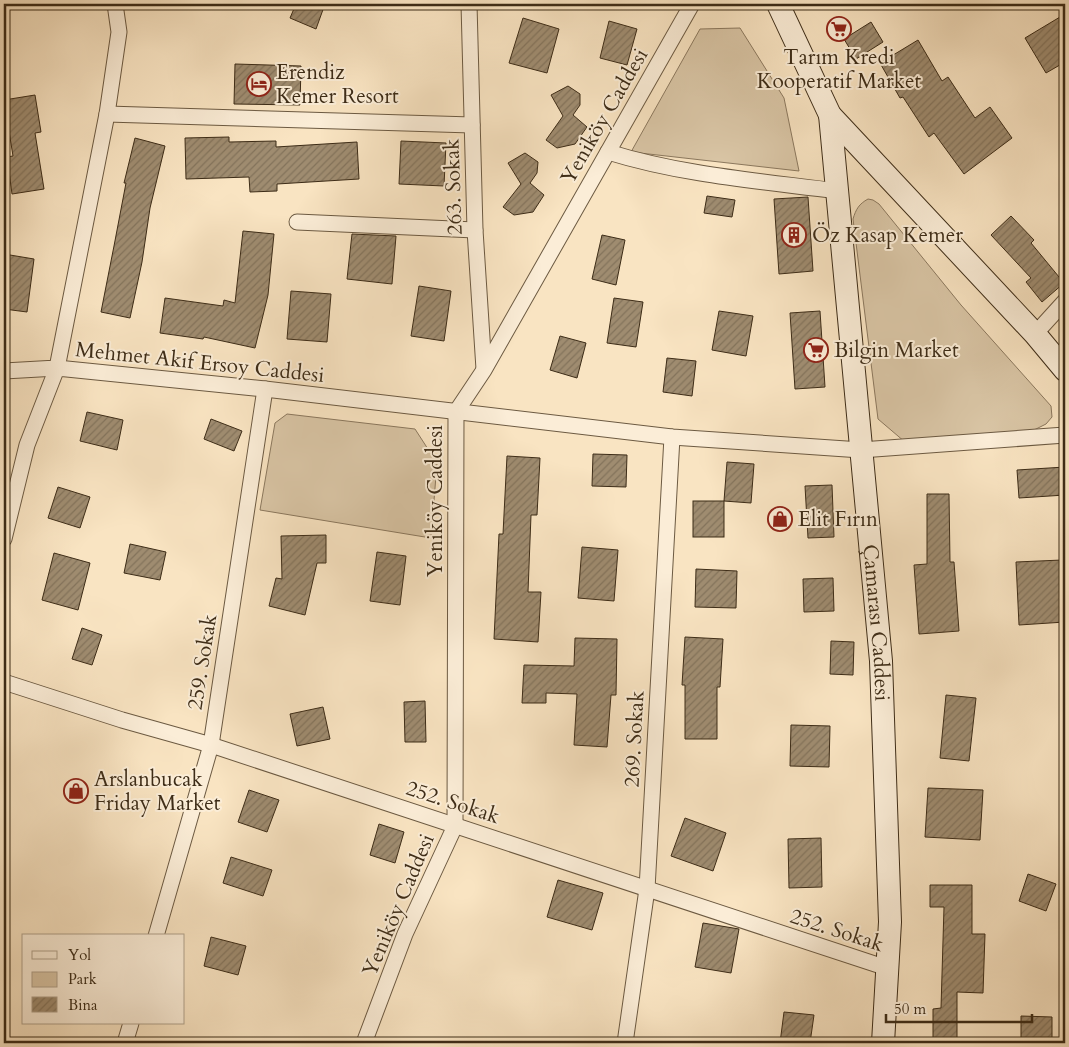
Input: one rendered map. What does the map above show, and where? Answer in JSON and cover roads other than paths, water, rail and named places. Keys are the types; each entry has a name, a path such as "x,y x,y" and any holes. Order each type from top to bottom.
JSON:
{"street":[{"path":"4,371 57,368 107,114 119,32 115,4"},
{"name":"263. Sokak","path":"469,4 475,230 484,370"},
{"name":"Yeniköy Caddesi","path":"364,1043 405,934 455,826 456,412 484,370 692,4"},
{"path":"778,4 830,115 1035,334 1065,370"},
{"path":"107,114 472,125"},
{"name":"Çamarası Caddesi","path":"830,115 881,661 890,922 883,1043"},
{"path":"608,152 636,161 692,173 837,191"},
{"path":"297,222 475,230"},
{"path":"1035,334 1065,301"},
{"name":"Mehmet Akif Ersoy Caddesi","path":"4,539 27,446 57,368 265,389 672,437 861,450 1065,435"},
{"name":"259. Sokak","path":"157,934 211,745 265,389"},
{"name":"269. Sokak","path":"625,1043 647,889 672,437"},
{"name":"252. Sokak","path":"4,682 122,720 211,745 887,968"},
{"path":"126,1043 131,1024"}],"place":[{"name":"Tarım Kredi Kooperatif Market","path":"839,29"},
{"name":"Erendiz Kemer Resort","path":"259,84"},
{"name":"Öz Kasap Kemer","path":"794,235"},
{"name":"Bilgin Market","path":"816,350"},
{"name":"Elit Fırın","path":"780,519"},
{"name":"Arslanbucak Friday Market","path":"76,791"}]}
